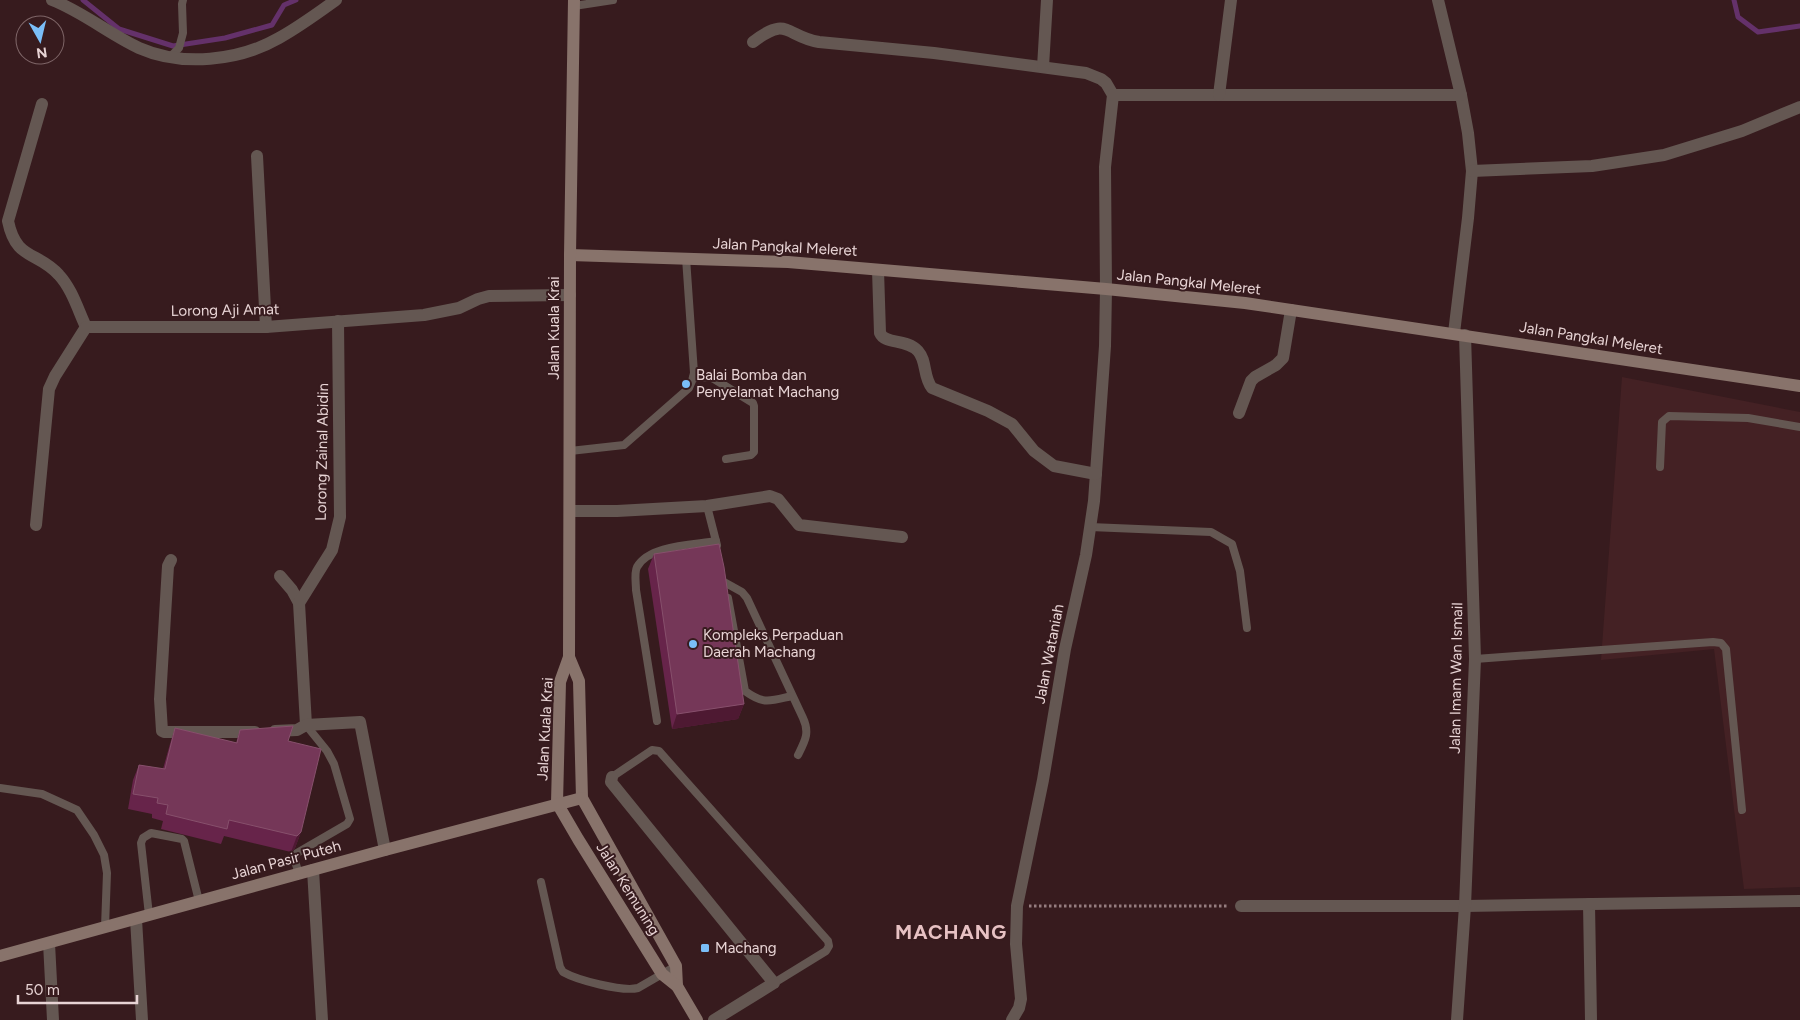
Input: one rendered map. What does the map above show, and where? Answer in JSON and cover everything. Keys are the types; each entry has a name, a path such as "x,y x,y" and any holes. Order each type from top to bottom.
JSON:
{"main road":[{"name":"Jalan Kuala Krai","path":"558,804 560,682 569,657 570,255 574,3"},
{"name":"Jalan Pangkal Meleret","path":"570,255 788,262 1106,289 1245,303 1800,386"},
{"name":"Jalan Kuala Krai","path":"569,657 579,681 582,798"},
{"name":"Jalan Pasir Puteh","path":"0,956 384,850 582,798"},
{"name":"Jalan Kemuning","path":"582,798 676,966 677,986"},
{"name":"Jalan Kemuning","path":"558,804 662,974 677,986 697,1020"}],"street":[{"path":"52,0 66,5 139,48 180,60 220,57 258,48 278,39 336,0"},
{"path":"1043,67 1047,0"},
{"path":"1219,95 1231,0"},
{"name":"Jalan Imam Wan Ismail","path":"1438,0 1461,94 1472,171 1459,334 1475,659 1465,906 1457,1020"},
{"path":"753,42 770,30 783,28 804,39 819,42 934,53 1094,75 1106,83 1112,95 1461,94"},
{"name":"Jalan Wataniah","path":"1012,1020 1019,1008 1021,999 1016,944 1017,906 1044,780 1065,649 1086,555 1096,474 1105,346 1105,167 1112,95"},
{"path":"36,525 50,389 55,376 86,327 59,274 23,252 17,246 8,221 42,104"},
{"path":"1472,171 1592,166 1664,155 1742,131 1800,107"},
{"path":"257,156 266,327"},
{"path":"878,270 880,333 886,340 904,342 918,350 928,382 932,388 988,411 1012,424 1034,451 1054,466 1096,474"},
{"name":"Lorong Aji Amat","path":"86,327 266,327 424,315 459,308 489,296 570,295"},
{"path":"1240,413 1251,381 1276,365 1283,358 1291,310"},
{"name":"Lorong Zainal Abidin","path":"299,603 334,546 340,508 338,321"},
{"path":"570,511 617,511 706,506 770,496 778,499 799,526 902,537"},
{"path":"171,560 168,566 160,699 162,730 164,732 283,731 299,730 306,725 361,723 384,850"},
{"path":"280,576 292,590 299,603 306,725"},
{"path":"612,776 611,782 774,983 714,1020"},
{"path":"313,870 322,1020"},
{"path":"1241,906 1465,906 1800,901"},
{"path":"1589,904 1591,1020"},
{"path":"136,919 142,1020"},
{"path":"49,943 53,1020"}],"lane":[{"path":"170,57 180,48 183,34 183,0"},
{"path":"574,3 613,0"},
{"path":"570,451 624,445 689,388 693,378 686,258"},
{"path":"693,378 709,377 714,379 749,399 754,406 754,452 751,455 726,458"},
{"path":"1660,467 1662,422 1669,416 1748,418 1800,427"},
{"path":"706,506 719,557"},
{"path":"1090,527 1211,532 1232,544 1240,571 1247,628"},
{"path":"657,721 636,590 636,568 645,557 655,551 716,541"},
{"path":"792,696 773,701 758,700 745,691 724,578 747,598 808,728 807,738 798,755"},
{"path":"1475,659 1713,642 1721,644 1726,649 1742,810"},
{"path":"299,874 294,858 297,853 347,824 350,819 334,764 327,751 306,725"},
{"path":"612,776 652,750 659,751 828,941 829,948 826,951 774,983"},
{"path":"0,788 42,794 77,810 94,835 104,855 107,873 106,927"},
{"path":"149,915 141,843 143,838 151,833 184,840 199,901"},
{"path":"541,882 562,972 624,989 638,988 676,966"}],"path":[{"path":"1017,906 1241,906"}],"shaded area":[{"path":"1622,377 1800,412 1800,887 1744,889 1714,649 1601,660"}],"building":[{"name":"Kompleks Perpaduan Daerah Machang","path":"719,544 744,704 677,714 654,554"},
{"path":"293,726 288,741 321,749 301,832 297,836 229,820 227,829 166,814 168,805 157,803 158,798 133,794 139,765 165,769 175,728 237,743 240,730"}],"waterway":[{"path":"83,0 119,29 173,46 225,38 272,25 284,5 296,0"},
{"path":"1734,0 1738,17 1758,32 1800,26"}],"place":[{"name":"Balai Bomba dan Penyelamat Machang","path":"686,384"},
{"name":"Kompleks Perpaduan Daerah Machang","path":"693,644"},
{"name":"Machang","path":"705,948"}],"district":[{"name":"MACHANG","path":"951,932"}]}
